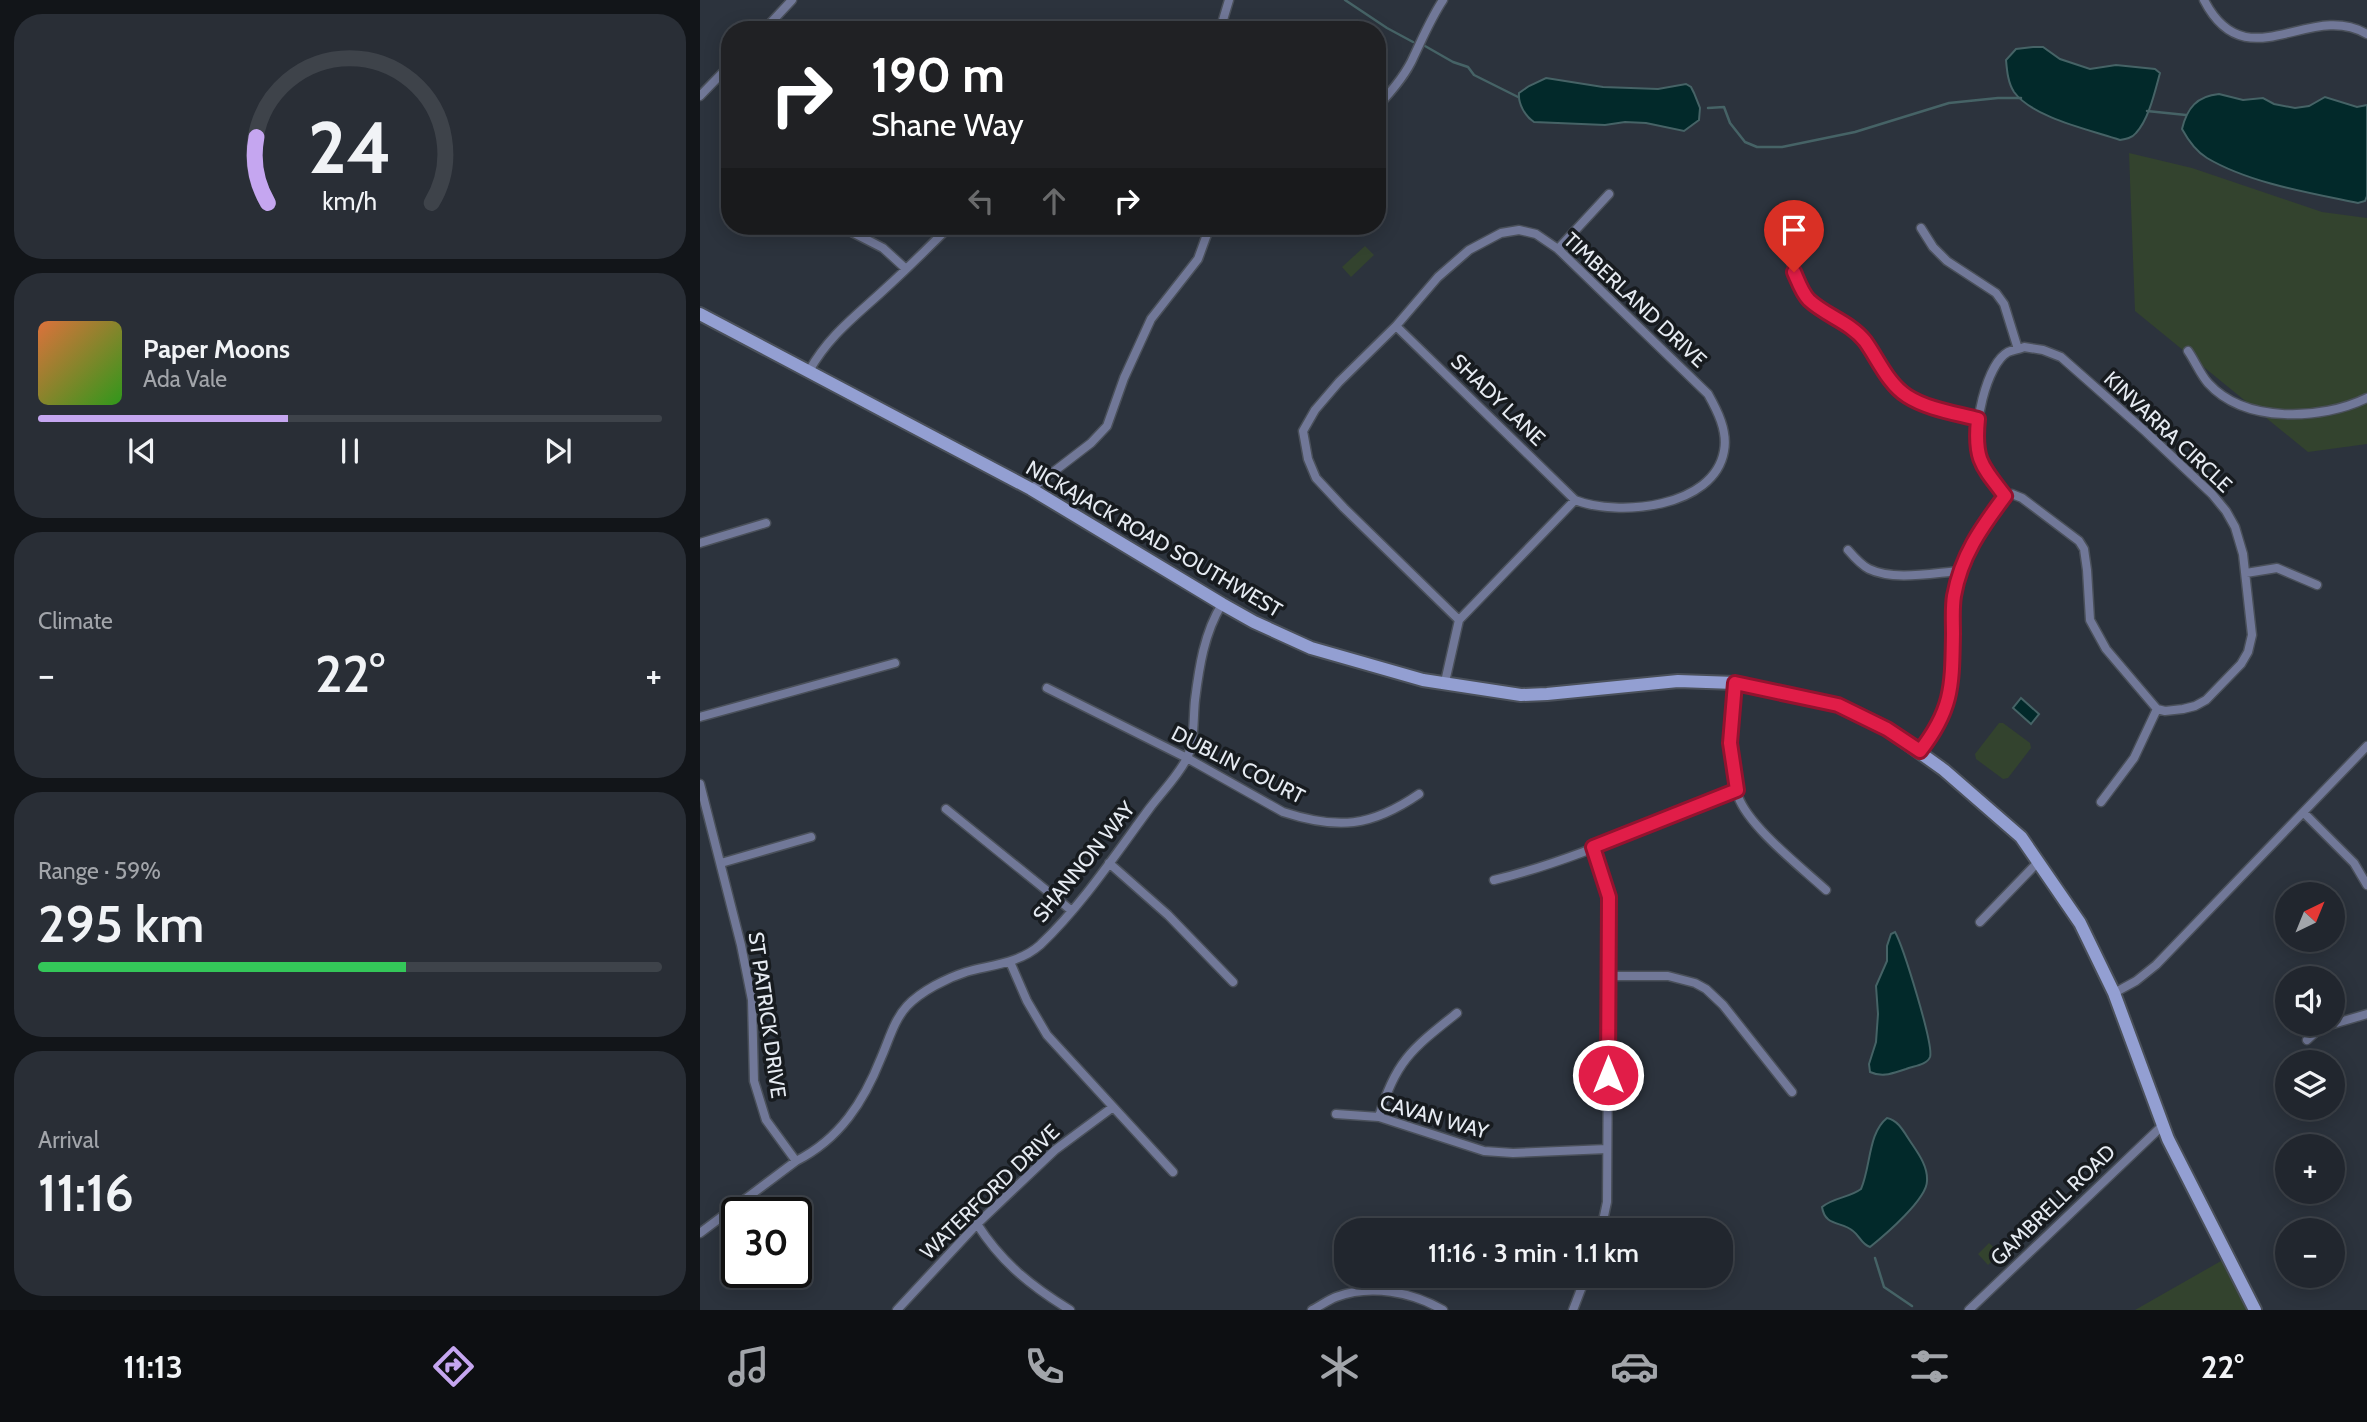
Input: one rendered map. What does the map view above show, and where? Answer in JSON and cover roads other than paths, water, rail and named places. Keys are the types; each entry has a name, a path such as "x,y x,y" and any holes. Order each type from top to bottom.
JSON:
{"street":[{"path":"772,21 792,0"},
{"path":"1223,21 1229,0"},
{"path":"1386,97 1414,57 1423,34 1443,0"},
{"path":"2204,0 2212,16 2231,32 2248,37 2269,37 2324,23 2357,28 2367,33"},
{"path":"700,96 721,74"},
{"path":"1559,249 1609,194"},
{"path":"1921,228 1933,247 1947,261 1996,293 2004,304 2018,349 2007,352 1989,375 1978,419 1976,442 1984,469 2005,496"},
{"name":"TIMBERLAND DRIVE","path":"1459,620 1343,508 1316,478 1308,459 1303,431 1314,410 1396,326 1438,276 1469,250 1510,230 1527,230 1559,249 1708,394 1719,413 1724,451 1714,474 1692,493 1665,503 1631,507 1593,507 1575,499"},
{"path":"858,235 883,248 906,270"},
{"path":"809,371 822,348 837,331 941,235"},
{"path":"1031,489 1091,443 1107,426 1124,378 1152,319 1198,259 1207,235"},
{"path":"1786,243 1794,272 1807,298 1823,311 1843,321 1863,339 1896,387 1917,401 1978,419"},
{"name":"NICKAJACK ROAD SOUTHWEST","path":"700,314 1031,489 1222,604 1311,648 1423,680 1521,695 1678,681 1735,683 1838,705 1887,729 1920,751 2021,837 2080,923 2114,993 2162,1126 2255,1310"},
{"name":"SHADY LANE","path":"1396,326 1575,499"},
{"name":"KINVARRA CIRCLE","path":"2018,349 2043,350 2061,357 2212,494 2235,527 2246,573 2252,635 2248,652 2241,664 2206,700 2195,706 2165,711 2157,709"},
{"path":"2189,351 2208,383 2226,398 2250,408 2300,416 2354,404 2367,398"},
{"path":"1920,751 1944,714 1952,680 1953,599 1959,571 1974,537 2005,496 2012,494 2022,498 2079,541 2084,549 2087,570 2090,620 2106,649 2157,709 2134,758 2101,802"},
{"path":"1445,682 1459,620 1575,499"},
{"path":"700,543 766,523"},
{"path":"1848,550 1862,565 1879,572 1903,575 1959,571"},
{"path":"2246,573 2277,568 2317,585"},
{"name":"SHANNON WAY","path":"700,1233 796,1161 808,1155 848,1121 870,1085 895,1023 919,995 964,972 1010,962 1037,947 1072,911 1187,758 1195,721 1195,703 1205,643 1222,604"},
{"path":"700,717 895,663"},
{"path":"1735,683 1730,743 1737,790 1746,812 1826,890"},
{"name":"DUBLIN COURT","path":"1047,688 1187,758 1283,812 1322,823 1351,824 1379,816 1419,794"},
{"path":"2114,993 2136,981 2156,965 2367,746"},
{"name":"ST PATRICK DRIVE","path":"700,783 741,945 752,1000 754,1081 766,1120 796,1161"},
{"path":"1494,880 1593,847 1737,790"},
{"path":"946,809 1072,911"},
{"path":"2304,813 2354,863 2367,884"},
{"path":"721,863 811,837"},
{"path":"1593,847 1609,897 1607,1202 1604,1218"},
{"path":"1980,922 2039,861"},
{"path":"1109,863 1168,915 1233,982"},
{"path":"1010,962 1027,1001 1047,1035 1173,1172"},
{"path":"1608,976 1668,976 1695,983 1706,989 1723,1005 1792,1092"},
{"path":"1379,1117 1387,1088 1398,1066 1416,1045 1457,1013"},
{"path":"2345,1020 2367,1014"},
{"path":"2307,1040 2311,1036"},
{"name":"WATERFORD DRIVE","path":"898,1310 977,1224 1055,1150 1114,1107"},
{"name":"CAVAN WAY","path":"1336,1114 1379,1117 1484,1151 1513,1153 1607,1149"},
{"name":"GAMBRELL ROAD","path":"1969,1310 2162,1126"},
{"path":"977,1224 993,1249 1020,1276 1070,1310"},
{"path":"1573,1310 1581,1288"},
{"path":"1312,1310 1336,1297 1358,1292 1402,1292 1443,1310"}],"waterway":[{"path":"1345,0 1376,21"},
{"path":"1386,27 1413,42"},
{"path":"1425,46 1468,67 1474,75 1518,97"},
{"path":"1708,108 1724,107 1730,123 1745,142 1757,147 1782,147 1855,132 1949,103 2021,98"},
{"path":"2147,111 2186,115"},
{"path":"1875,1258 1884,1287 1912,1306"}]}
